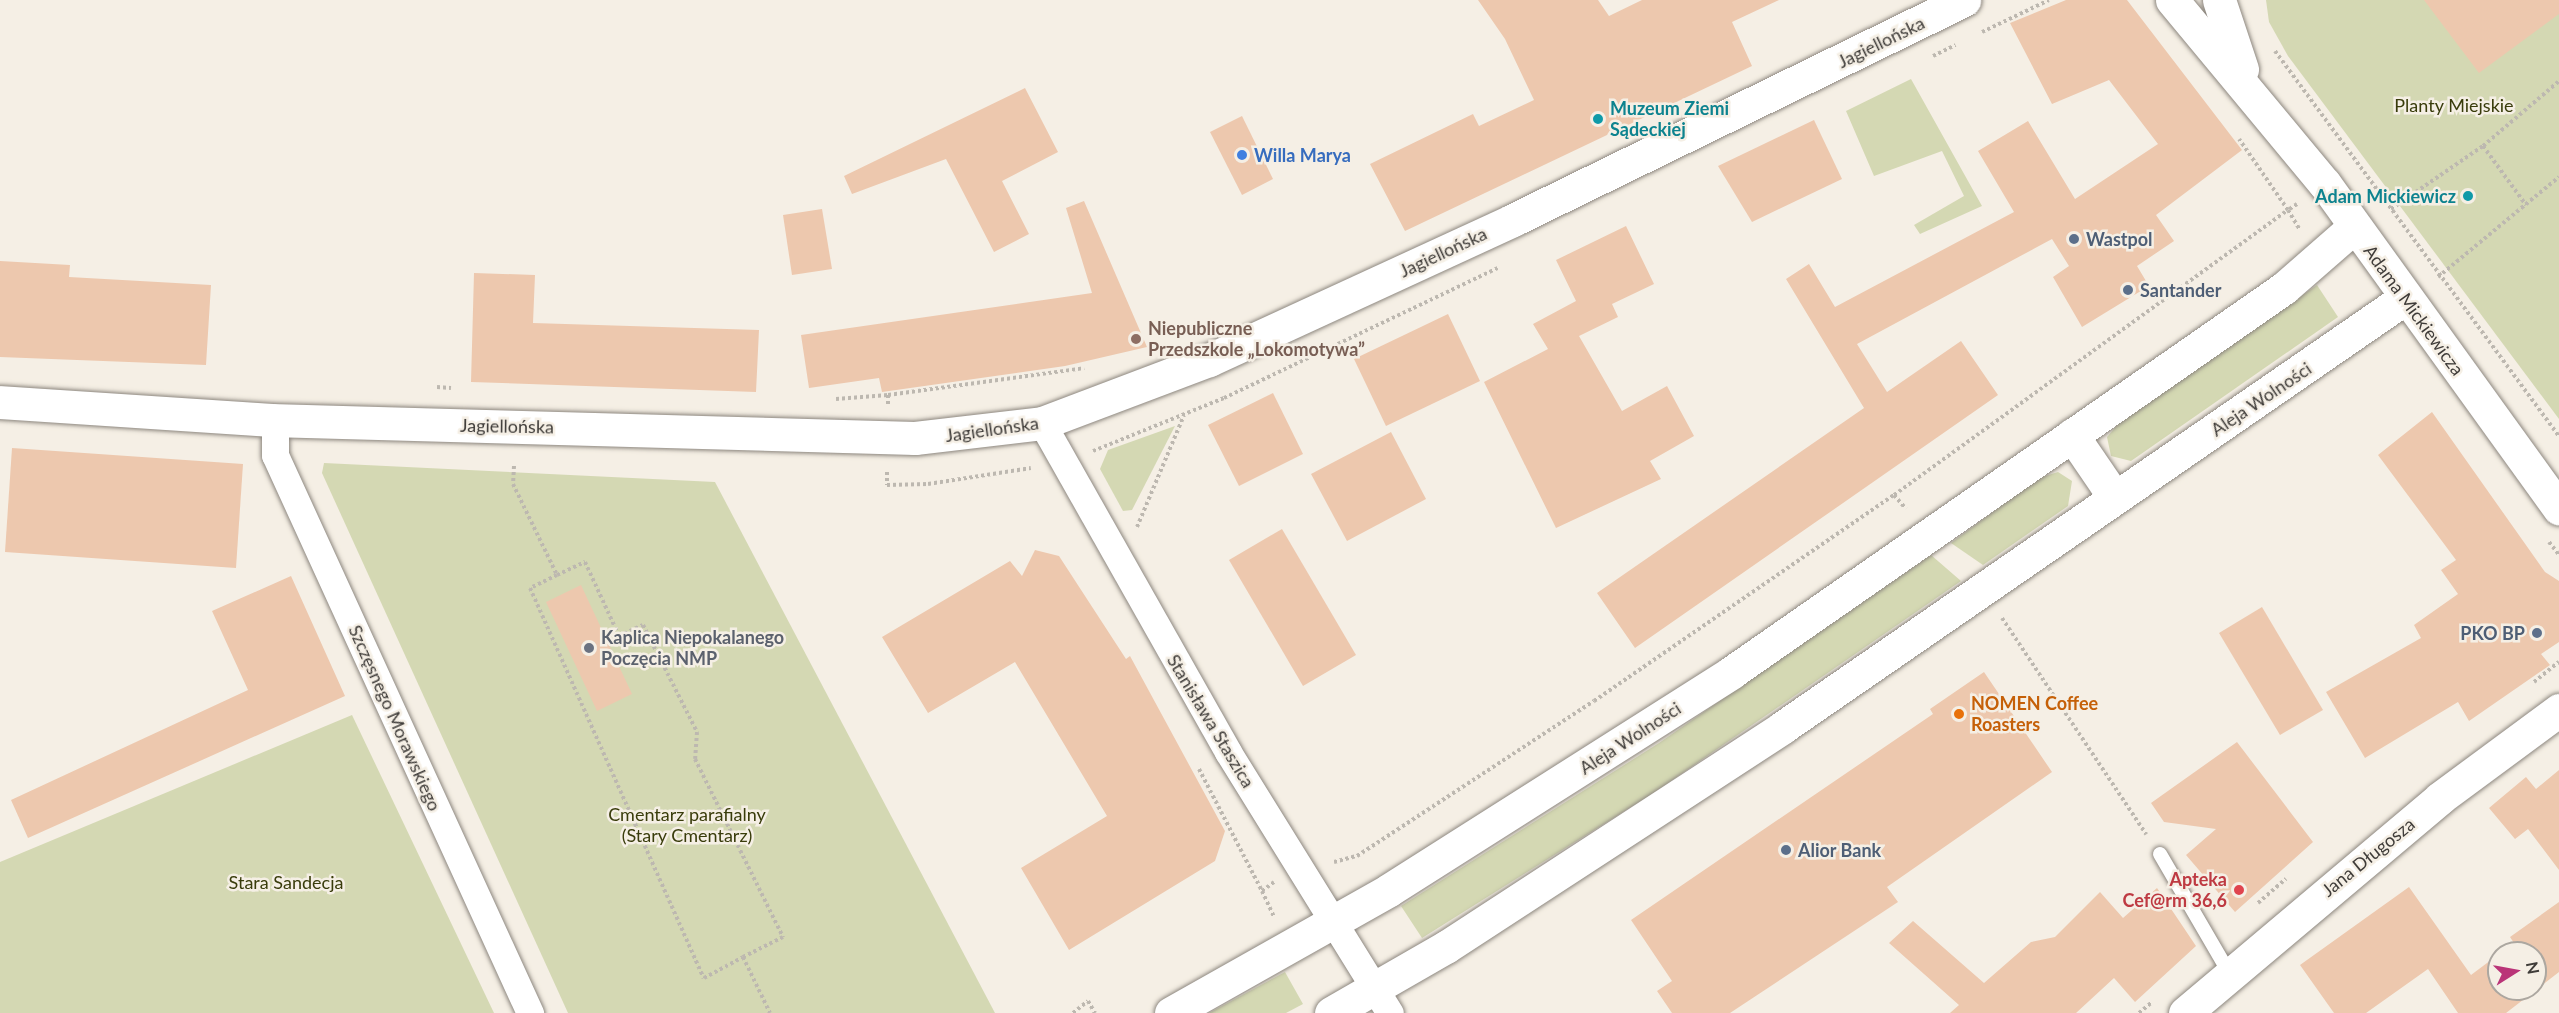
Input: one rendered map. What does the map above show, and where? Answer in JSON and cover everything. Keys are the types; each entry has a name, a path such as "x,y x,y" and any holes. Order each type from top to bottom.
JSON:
{"street":[{"name":"Jagiellońska","path":"0,402 275,420 887,436 1042,423 1231,350 1964,0"},
{"name":"Adama Mickiewicza","path":"2172,0 2267,113 2354,226 2559,509"},
{"name":"Adama Mickiewicza","path":"2219,0 2230,45 2267,113"},
{"name":"Aleja Wolności","path":"1171,1013 1336,922 1723,679 1927,534 2284,288 2354,226"},
{"name":"Aleja Wolności","path":"1331,1013 1382,1001 1446,947 1984,590 2405,298"},
{"name":"Szczęsnego Morawskiego","path":"275,420 275,455 530,1013"},
{"name":"Stanisława Staszica","path":"1042,423 1072,461 1228,752 1336,922 1382,1001"},
{"path":"2072,435 2115,498"},
{"name":"Jana Długosza","path":"2185,1013 2228,971 2559,710"}],"lane":[{"path":"2160,854 2228,971"}],"path":[{"path":"2017,14 2049,0"},
{"path":"2267,40 2438,277 2559,436"},
{"path":"2391,209 2483,146 2559,81"},
{"path":"1357,856 1894,495 2288,210 2237,135"},
{"path":"2483,146 2526,205"},
{"path":"2438,277 2559,177"},
{"path":"887,436 887,485 966,480 1072,461 1098,445 1184,414 1473,283 1503,264"},
{"path":"888,395 1093,367"},
{"path":"1132,539 1184,414"},
{"path":"514,466 513,484 557,575"},
{"path":"1894,495 1927,534"},
{"path":"585,562 619,636 643,625 696,732 695,759 783,937 704,978 530,588 557,575 585,562"},
{"path":"1984,590 2160,854"},
{"path":"743,957 770,1013"},
{"path":"1073,1013 1088,1000 1095,1013"}],"green space":[{"name":"Planty Miejskie","path":"2266,0 2559,0 2559,419 2288,56 2269,22"},
{"path":"1911,79 1982,206 1920,234 1914,225 1964,196 1942,151 1874,176 1846,111"},
{"path":"2317,285 2338,317 2131,461 2111,456 2107,437 2121,421"},
{"path":"1175,426 1132,510 1123,511 1100,469 1108,450"},
{"name":"Cmentarz parafialny (Stary Cmentarz)","path":"324,463 715,482 995,1013 568,1013 322,473"},
{"path":"2058,472 2072,481 2068,506 1983,565 1951,543 2039,478"},
{"path":"1931,555 1961,581 1655,792 1422,938 1401,906 1659,743"},
{"name":"Stara Sandecja","path":"352,715 494,1013 0,1013 0,862"},
{"path":"1285,972 1303,1004 1286,1013 1209,1013"}],"building":[{"path":"1478,0 1598,0 1609,16 1642,0 1779,0 1732,22 1752,66 1405,231 1370,164 1473,114 1479,126 1534,100 1505,39"},
{"path":"2066,0 2127,0 2242,150 2156,215 2174,241 2137,266 2149,286 2082,327 2053,277 2069,266 2052,239 1857,344 1887,392 1961,341 1998,395 1635,648 1597,593 1864,408 1786,279 1809,264 1835,307 2014,212 1978,151 2028,121 2075,199 2158,144 2109,80 2052,104 2010,23"},
{"path":"2424,0 2559,0 2559,14 2479,73"},
{"path":"1025,88 1058,152 1002,181 1029,234 994,252 946,159 852,194 844,176"},
{"name":"Willa Marya","path":"1242,116 1273,179 1242,195 1210,132"},
{"path":"1814,120 1842,179 1752,222 1718,166"},
{"path":"1084,201 1147,347 1065,366 882,392 879,378 809,388 801,335 1092,293 1066,208"},
{"path":"822,209 832,269 792,275 783,215"},
{"path":"1626,226 1654,284 1612,304 1618,317 1579,336 1622,411 1667,386 1694,436 1650,461 1661,479 1556,528 1484,382 1548,349 1533,324 1576,301 1556,260"},
{"path":"0,261 70,265 69,277 211,285 206,365 0,357"},
{"path":"474,273 535,275 533,323 759,330 756,392 471,382"},
{"path":"1448,314 1480,381 1386,426 1354,359"},
{"path":"1273,393 1303,454 1239,486 1208,425"},
{"path":"2432,412 2545,572 2559,581 2559,642 2541,654 2550,665 2469,721 2458,702 2365,758 2326,692 2421,638 2414,625 2458,594 2441,570 2456,560 2378,455"},
{"path":"1391,432 1426,499 1347,541 1311,474"},
{"path":"12,448 243,464 236,568 5,552"},
{"path":"1282,529 1356,655 1303,686 1229,560"},
{"path":"1035,550 1059,556 1126,659 1130,656 1225,831 1215,861 1069,950 1021,868 1107,816 1015,662 928,713 882,637 1010,561 1022,576"},
{"path":"291,576 345,696 28,838 11,800 248,690 212,611"},
{"name":"Kaplica Niepokalanego Poczęcia NMP","path":"581,585 632,694 597,711 546,602"},
{"path":"2262,607 2323,710 2280,735 2219,633"},
{"path":"1984,672 2052,772 1887,887 1898,902 1730,1013 1672,1013 1657,991 1672,981 1631,920 1933,714 1930,709"},
{"path":"2237,742 2313,842 2235,912 2186,855 2216,829 2164,822 2151,803"},
{"path":"2559,770 2559,870 2528,829 2515,839 2489,808 2526,777 2536,789"},
{"path":"2409,887 2471,975 2487,963 2487,1001 2522,1001 2506,1013 2458,1013 2428,969 2366,1013 2334,1013 2300,965"},
{"path":"2157,888 2196,946 2135,1002 2114,978 2076,1013 1950,1013 1959,1005 1889,943 1913,921 1984,983 2031,942 2055,937 2100,892 2123,918"},
{"path":"2559,902 2559,972 2547,981 2547,941 2513,941 2510,937"}],"place":[{"name":"Muzeum Ziemi Sądeckiej","path":"1598,119"},
{"name":"Willa Marya","path":"1242,155"},
{"name":"Adam Mickiewicz","path":"2468,196"},
{"name":"Wastpol","path":"2074,239"},
{"name":"Santander","path":"2128,290"},
{"name":"Niepubliczne Przedszkole „Lokomotywa”","path":"1136,339"},
{"name":"PKO BP","path":"2537,633"},
{"name":"Kaplica Niepokalanego Poczęcia NMP","path":"589,648"},
{"name":"NOMEN Coffee Roasters","path":"1959,714"},
{"name":"Alior Bank","path":"1786,850"},
{"name":"Apteka Cef@rm 36,6","path":"2239,890"}]}
